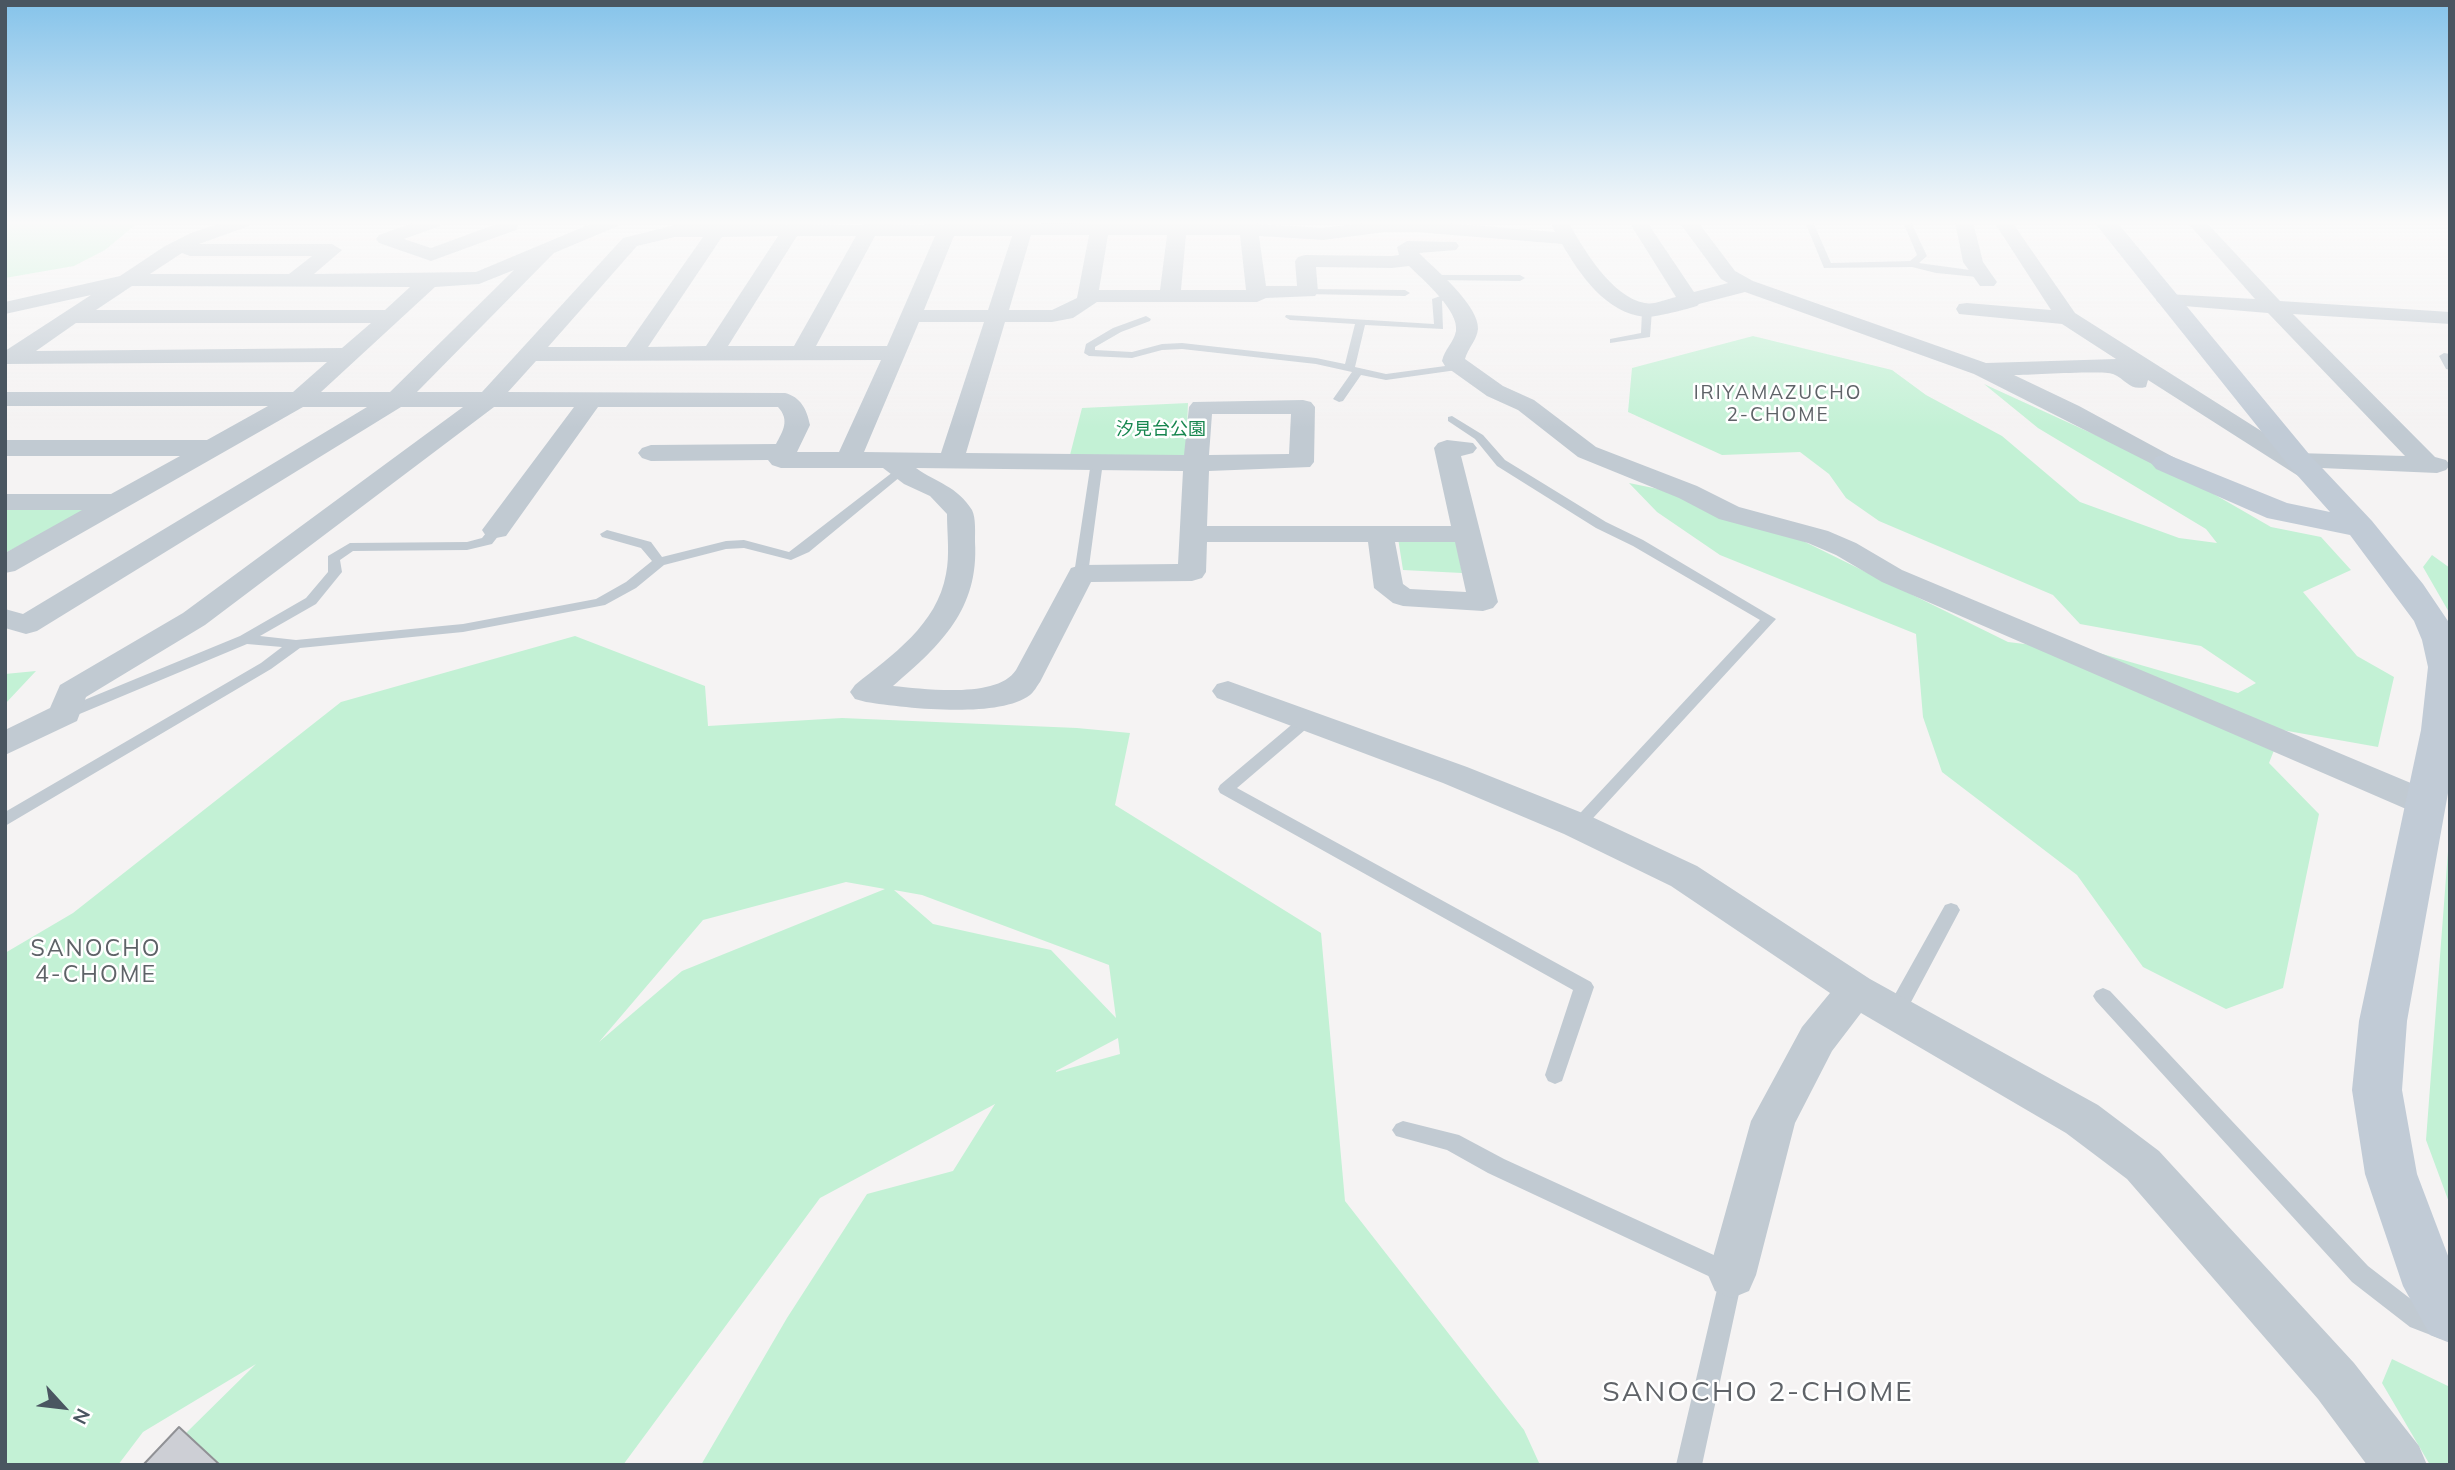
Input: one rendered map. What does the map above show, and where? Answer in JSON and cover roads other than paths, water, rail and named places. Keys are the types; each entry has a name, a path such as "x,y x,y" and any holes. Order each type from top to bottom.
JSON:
{"street":[{"path":"5,307 80,291"},
{"path":"8,359 113,291"},
{"path":"5,565 302,397 419,291"},
{"path":"5,618 26,625 398,398 505,291"},
{"path":"5,744 65,714 71,692 194,619 489,399 587,291"},
{"path":"632,354 675,291"},
{"path":"713,353 753,291"},
{"path":"801,353 835,291"},
{"path":"848,460 922,291"},
{"path":"951,461 1004,291"},
{"path":"911,316 996,317 1065,313 1087,301 1088,291"},
{"path":"1170,296 1171,291"},
{"path":"1442,291 1467,321 1467,333 1455,351 1453,361 1495,391 1526,405 1587,452 1688,492 1729,513 1818,537 1846,549 1892,576 2426,803"},
{"path":"1610,291 1632,308 1647,311 1728,291"},
{"path":"1683,291 1690,302"},
{"path":"1762,291 1982,369 2070,411 2166,463 2278,510 2351,518"},
{"path":"2049,291 2067,318 2305,467 2438,466"},
{"path":"2160,291 2411,591 2440,640 2446,667 2445,731 2426,803 2383,1021 2377,1090 2391,1174 2431,1286 2450,1315"},
{"path":"2259,291 2438,466"},
{"path":"1087,296 1256,296 1256,292 1308,292"},
{"path":"2167,300 2450,318"},
{"path":"1967,309 2067,318"},
{"path":"74,317 391,316"},
{"path":"530,354 895,354"},
{"path":"8,359 349,355"},
{"path":"1982,369 2117,366 2177,411 2351,518"},
{"path":"5,399 302,397 785,400 795,411 799,425 781,460 848,460 896,465 951,461 1196,463 1301,462 1303,407 1200,407 1196,463 1192,572 1081,575 1021,688 994,699 891,697 866,692 917,650 954,603 961,572 960,513 939,491 896,465"},
{"path":"496,530 591,400"},
{"path":"5,448 214,448"},
{"path":"1380,533 1389,588 1403,597 1483,602 1447,449 1464,448"},
{"path":"651,453 785,452"},
{"path":"5,502 116,502"},
{"path":"1194,534 1467,534"},
{"path":"1228,691 1577,825 1684,876 1856,990 2082,1119 2143,1165 2336,1381 2400,1465"},
{"path":"1732,1275 1773,1121 1817,1039 1856,990"}],"lane":[{"path":"1290,317 1439,327 1435,291"},
{"path":"1308,292 1405,293"},
{"path":"1614,341 1646,335 1647,311"},
{"path":"1146,319 1127,324 1103,337 1090,346 1090,352 1132,355 1162,347 1182,346 1255,352 1387,377 1460,367"},
{"path":"1339,399 1353,370 1361,322"},
{"path":"2450,357 2444,356 2450,367"},
{"path":"1452,419 1479,437 1501,463 1512,470 1601,525 1638,543 1769,620 1577,825"},
{"path":"1081,575 1097,462"},
{"path":"245,639 296,644 463,628 600,601 631,586 659,562 726,545 744,544 791,556 804,549 896,465"},
{"path":"65,714 245,639 311,601 335,572 333,559 350,547 467,546 487,541 496,530"},
{"path":"607,534 646,545 659,562"},
{"path":"5,820 267,666 296,644"},
{"path":"1307,720 1226,789 1584,987 1555,1075"},
{"path":"1895,1013 1951,910"},
{"path":"2103,996 2360,1274 2418,1319 2450,1330"},
{"path":"1403,1130 1452,1142 1496,1166 1732,1275 1689,1465"}],"district":[{"name":"IRIYAMAZUCHO 2-CHOME","path":"1778,404"},
{"name":"SANOCHO 4-CHOME","path":"96,962"},
{"name":"SANOCHO 2-CHOME","path":"1758,1393"}],"park label":[{"name":"汐見台公園","path":"1161,430"}]}
